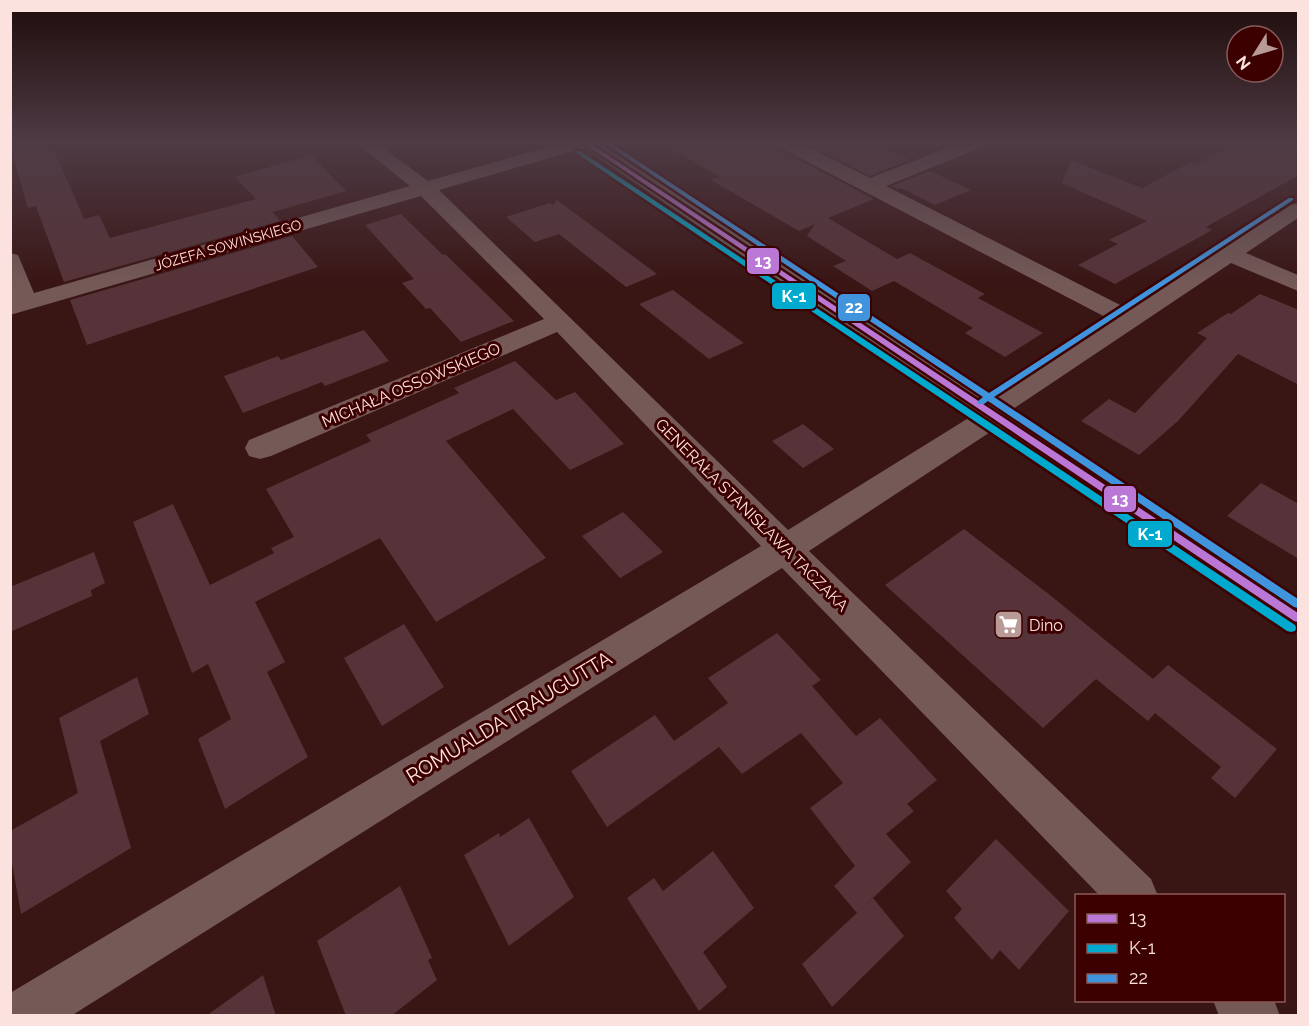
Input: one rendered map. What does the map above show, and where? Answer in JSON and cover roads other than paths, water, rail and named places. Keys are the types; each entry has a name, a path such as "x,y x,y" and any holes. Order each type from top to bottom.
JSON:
{"main road":[{"path":"656,190 1299,618"}],"street":[{"name":"JÓZEFA SOWIŃSKIEGO","path":"18,306 418,190"},
{"name":"GENERAŁA STANISŁAWA TACZAKA","path":"426,190 561,321 784,549 1132,894"},
{"path":"877,190 1129,319"},
{"name":"ROMUALDA TRAUGUTTA","path":"22,1016 784,549 991,414 1129,319 1299,209"},
{"path":"1229,254 1299,284"},
{"path":"10,260 18,306"},
{"name":"MICHAŁA OSSOWSKIEGO","path":"260,448 561,321"},
{"path":"1241,1002 1254,1016"}],"place":[{"name":"Dino","path":"1008,625"}]}
